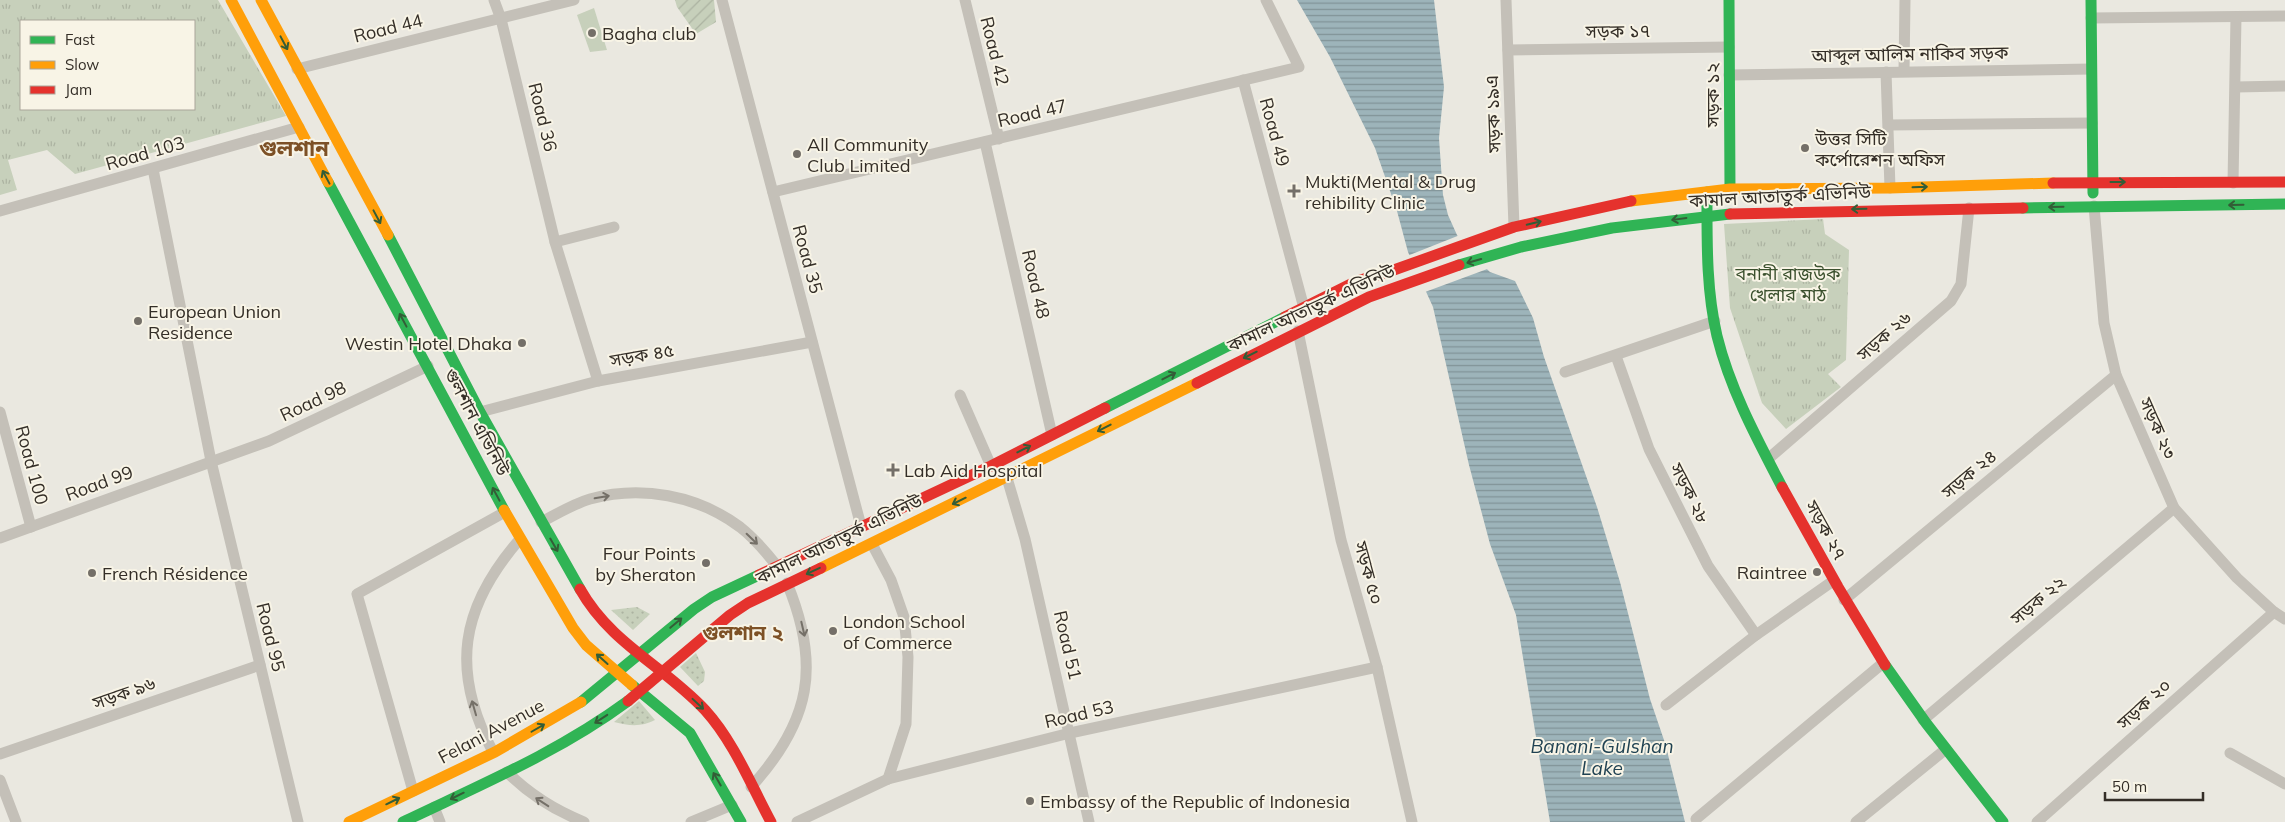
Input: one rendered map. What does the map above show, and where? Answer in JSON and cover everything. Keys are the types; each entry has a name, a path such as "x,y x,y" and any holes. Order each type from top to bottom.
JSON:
{"main road":[{"name":"গুলশান এভিনিউ","path":"231,0 505,512 579,637 617,673 690,733 741,822"},
{"name":"গুলশান এভিনিউ","path":"261,0 447,346 480,412 541,522 598,618 706,711 726,740 771,822"},
{"name":"সড়ক ১২","path":"1729,0 1730,189"},
{"path":"2091,0 2092,182 2094,206"},
{"name":"কামাল আতাতুর্ক এভিনিউ","path":"638,654 700,604 991,466 1357,281 1514,227 1625,202 1730,189 1890,188 2092,182 2285,182"},
{"name":"সড়ক ২৭","path":"1707,192 1707,257 1715,321 1723,357 1768,459 1833,581 1883,663 1923,720 2003,822"},
{"name":"কামাল আতাতুর্ক এভিনিউ","path":"640,690 728,615 788,583 1007,478 1369,297 1451,267 1521,247 1612,228 1742,212 2285,204"},
{"path":"1303,329 1304,308"},
{"name":"Felani Avenue","path":"349,822 493,752 576,705 638,654"},
{"path":"404,822 507,772 592,725 640,690"}],"street":[{"name":"Road 36","path":"494,0 501,19 555,242 598,381"},
{"name":"Road 44","path":"297,68 574,0"},
{"name":"Road 35","path":"722,0 861,526"},
{"name":"Road 42","path":"965,0 998,139"},
{"name":"Road 47","path":"773,192 1299,67 1266,0"},
{"name":"সড়ক ১৯এ","path":"1506,0 1514,227"},
{"path":"1904,71 1905,0"},
{"path":"2091,18 2285,16"},
{"path":"2233,183 2236,17"},
{"name":"সড়ক ১৭","path":"1508,50 1729,47"},
{"name":"আব্দুল আলিম নাকিব সড়ক","path":"1729,75 2091,69"},
{"path":"1886,72 1890,188"},
{"name":"Road 49","path":"1243,80 1304,308"},
{"path":"2236,86 2285,86"},
{"path":"1889,125 2092,123"},
{"name":"Road 103","path":"0,211 299,127"},
{"name":"Road 48","path":"985,142 1052,435"},
{"name":"Road 95","path":"153,169 210,461 298,822"},
{"name":"সড়ক ২৩","path":"2094,206 2104,323 2116,375 2174,508 2237,578 2274,612 2285,619"},
{"name":"সড়ক ২৬","path":"1768,459 1951,301 1961,284 1969,208"},
{"path":"555,242 614,227"},
{"path":"1565,372 1715,321"},
{"name":"সড়ক ৫০","path":"1303,329 1341,540 1377,666 1412,822"},
{"name":"সড়ক ৪৫","path":"480,412 598,381 812,342"},
{"name":"সড়ক ২৮","path":"1616,356 1649,449 1674,499 1708,566 1756,635"},
{"name":"Road 98","path":"210,461 269,441 428,366"},
{"name":"সড়ক ২৪","path":"1844,600 2116,375"},
{"path":"960,395 991,466"},
{"name":"Road 100","path":"0,412 31,527"},
{"name":"Road 99","path":"0,538 210,461"},
{"name":"Road 51","path":"1007,478 1025,539 1089,822"},
{"path":"541,522 589,499 642,492 668,496 694,502 718,513 741,528 777,566"},
{"name":"সড়ক ২২","path":"1923,720 2174,508"},
{"path":"413,791 357,594 505,512"},
{"path":"493,752 474,710 467,672 468,641 480,597 491,575 520,539"},
{"path":"872,544 891,580 904,618 908,657 906,724 888,780"},
{"path":"1666,706 1756,635 1833,581"},
{"path":"751,787 788,739 804,696 807,649 803,627 788,583"},
{"name":"সড়ক ২০","path":"2037,822 2274,612"},
{"path":"1696,819 1883,663"},
{"name":"সড়ক ৯৬","path":"0,754 260,665"},
{"name":"Road 53","path":"797,822 888,780 1070,733 1377,666"},
{"path":"1856,822 1946,749"},
{"path":"2230,753 2285,784"},
{"path":"507,772 523,788 544,804 584,822"},
{"path":"0,780 16,822"},
{"path":"691,822 732,804"},
{"path":"434,807 440,822"}],"green space":[{"path":"0,0 218,0 286,116 75,174 47,150 8,160 17,190 0,195"},
{"path":"675,0 714,0 716,22 696,34 677,7"},
{"name":"Bagha club","path":"594,8 607,50 590,52 577,15"},
{"name":"বনানী রাজউক খেলার মাঠ","path":"1823,219 1825,234 1849,250 1846,360 1828,374 1841,387 1786,429 1762,403 1730,308 1724,224"},
{"path":"637,607 650,614 633,630 611,610"},
{"path":"696,653 705,672 704,681 698,686 680,667"},
{"path":"639,701 655,720 635,725 614,722"}],"water":[{"name":"Banani-Gulshan Lake","path":"1297,0 1434,0 1444,87 1439,138 1443,195 1448,215 1457,235 1470,253 1490,272 1515,281 1533,318 1544,357 1597,507 1620,582 1650,699 1665,743 1685,822 1550,822 1516,615 1490,544 1469,465 1433,307 1408,252 1397,211 1375,148 1330,57"}],"pier":[{"path":"1460,235 1472,252 1490,268 1425,292 1407,256"}],"traffic: fast":[{"path":"1729,0 1730,189"},
{"path":"2091,0 2093,193"},
{"path":"328,182 504,510"},
{"path":"1707,192 1709,282 1713,318 1722,356 1754,432 1782,487"},
{"path":"2023,208 2285,204"},
{"path":"1459,265 1521,247 1612,228 1730,214"},
{"path":"388,235 480,412 580,589"},
{"path":"1105,408 1285,317"},
{"path":"581,702 694,609 712,597 759,575"},
{"path":"1885,665 1926,723 2003,822"},
{"path":"632,685 690,733 741,822"},
{"path":"403,822 547,752 628,701"}],"traffic: slow":[{"path":"231,0 328,182"},
{"path":"261,0 388,235"},
{"path":"1631,201 1730,189 1890,188 2053,183"},
{"path":"821,568 1197,383"},
{"path":"504,510 573,628 586,645 632,685"},
{"path":"349,822 495,752 581,702"}],"traffic: jam":[{"path":"2053,183 2285,182"},
{"path":"1285,317 1357,281 1391,271 1514,227 1631,201"},
{"path":"1730,214 2023,208"},
{"path":"1197,383 1369,297 1459,265"},
{"path":"759,575 991,466 1105,408"},
{"path":"1782,487 1838,587 1885,665"},
{"path":"628,701 730,615 748,603 821,568"},
{"path":"580,589 593,608 622,640 689,694 715,722 741,764 771,822"}],"place":[{"name":"Bagha club","path":"592,33"},
{"name":"উত্তর সিটি কর্পোরেশন অফিস","path":"1805,148"},
{"name":"All Community Club Limited","path":"797,154"},
{"name":"Mukti(Mental & Drug rehibility Clinic","path":"1294,191"},
{"name":"European Union Residence","path":"138,321"},
{"name":"Westin Hotel Dhaka","path":"522,343"},
{"name":"Lab Aid Hospital","path":"893,470"},
{"name":"Four Points by Sheraton","path":"706,563"},
{"name":"Raintree","path":"1817,572"},
{"name":"French Résidence","path":"92,573"},
{"name":"London School of Commerce","path":"833,631"},
{"name":"Embassy of the Republic of Indonesia","path":"1030,801"}],"district":[{"name":"গুলশান","path":"294,148"},
{"name":"গুলশান ২","path":"743,632"}]}
